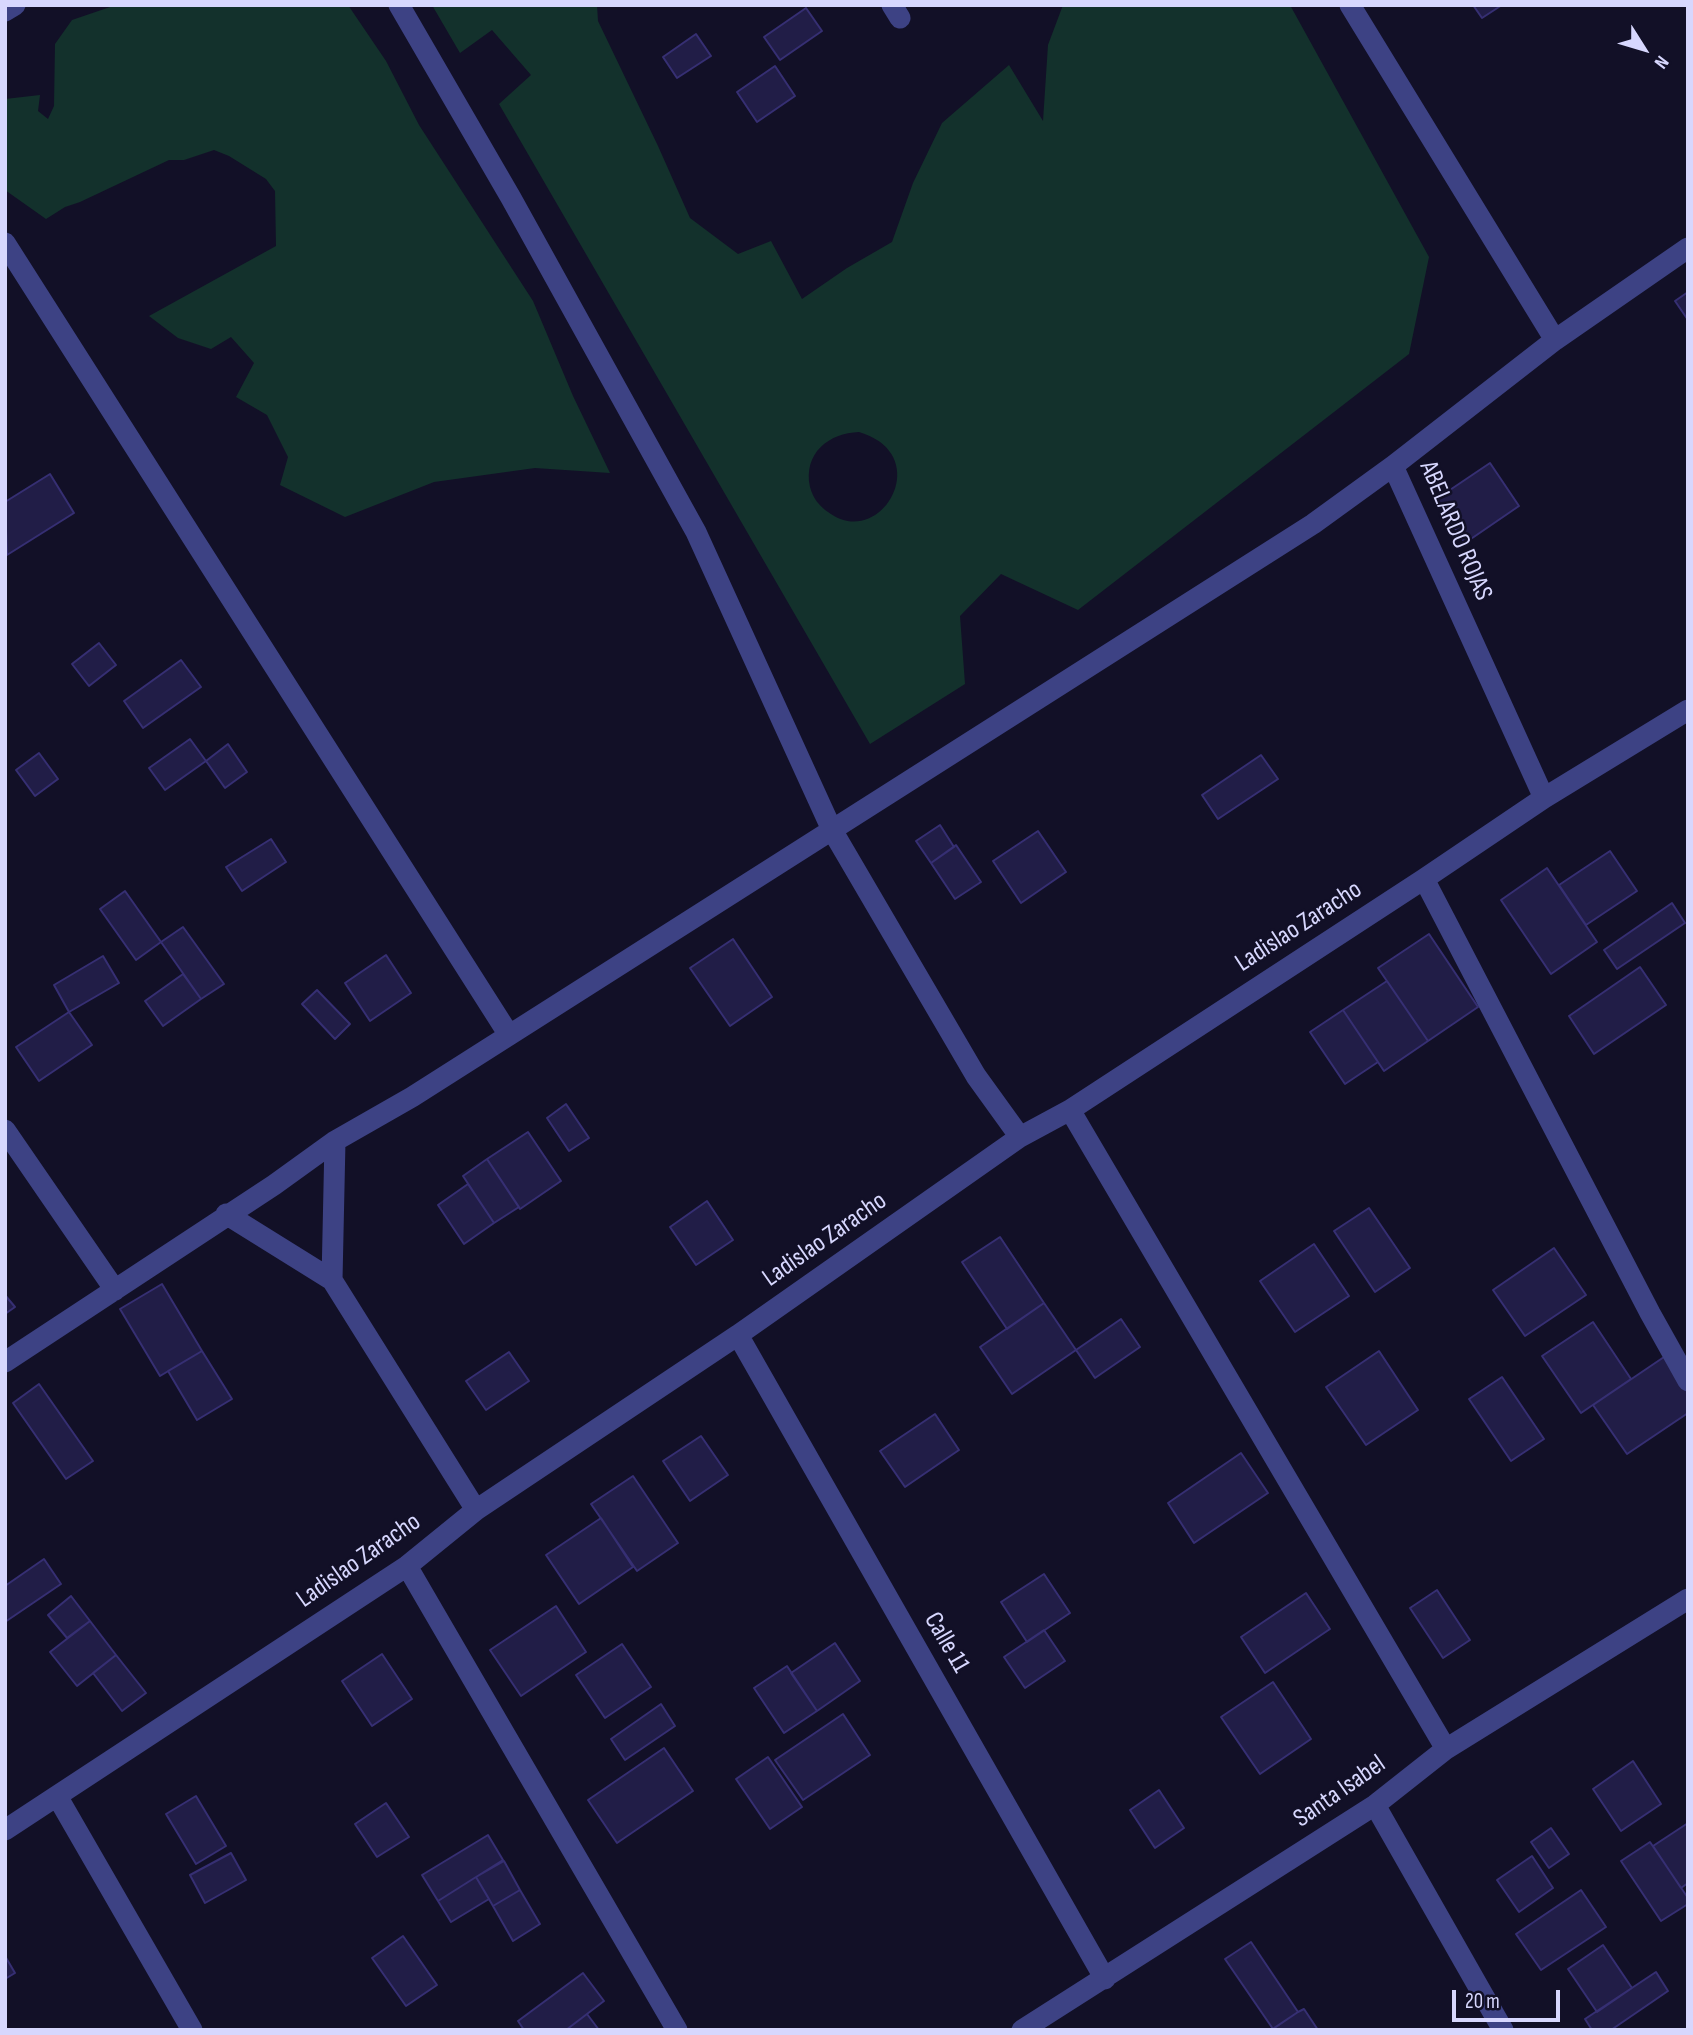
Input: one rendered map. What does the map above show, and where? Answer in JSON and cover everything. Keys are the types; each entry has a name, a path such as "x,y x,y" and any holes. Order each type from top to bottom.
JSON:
{"street":[{"path":"5,11 15,5"},
{"path":"399,5 511,198 696,532 832,830 976,1076 1020,1137"},
{"path":"1350,5 1555,340"},
{"path":"5,243 509,1035"},
{"name":"ABELARDO ROJAS","path":"1544,797 1393,466 1555,340 1688,248"},
{"path":"5,1362 335,1142 412,1097 1313,524 1393,466"},
{"name":"Ladislao Zaracho","path":"5,1830 407,1566 476,1510 738,1335 1020,1137 1070,1110 1424,879 1544,797 1688,710"},
{"path":"1424,879 1688,1381"},
{"path":"1070,1110 1446,1749"},
{"path":"5,1130 116,1290"},
{"path":"332,1280 335,1142"},
{"path":"226,1214 332,1280 476,1510"},
{"name":"Calle 11","path":"738,1335 1105,1979"},
{"path":"407,1566 677,2030"},
{"name":"Santa Isabel","path":"1022,2030 1375,1805 1446,1749 1688,1600"},
{"path":"57,1796 192,2030"},
{"path":"1375,1805 1503,2030"}],"green space":[{"path":"116,5 348,5 386,61 419,125 533,301 573,396 610,473 535,468 434,482 345,517 280,485 288,457 267,415 236,397 254,363 231,337 211,349 178,338 149,316 276,246 275,191 266,179 214,150 184,160 169,160 65,207 46,219 5,190 5,99 40,95 38,111 48,119 54,106 55,44 72,20"},
{"path":"432,5 597,5 598,21 690,218 738,254 771,241 802,299 847,268 892,242 913,183 942,123 1009,65 1043,121 1048,45 1063,5 1290,5 1429,257 1409,354 1078,610 1001,574 960,616 965,684 870,744 499,104 531,75 492,30 460,53","holes":["859,432 882,444 894,460 897,478 892,496 881,510 866,520 847,521 822,507 811,491 809,475 810,464 821,447 838,436"]}],"building":[{"path":"1473,5 1502,5 1482,18"},
{"path":"806,8 822,31 780,60 764,37"},
{"path":"696,34 711,56 677,78 663,57"},
{"path":"775,66 795,96 757,122 737,92"},
{"path":"1688,292 1688,320 1675,301"},
{"path":"1490,463 1519,506 1465,543 1435,500"},
{"path":"50,474 74,513 7,555 5,502"},
{"path":"99,643 116,665 89,686 72,664"},
{"path":"181,660 201,687 143,728 124,701"},
{"path":"190,739 206,761 165,790 149,768"},
{"path":"228,744 247,772 225,788 206,761"},
{"path":"39,753 58,779 35,796 16,770"},
{"path":"1261,755 1278,779 1218,819 1202,795"},
{"path":"940,825 954,847 931,863 916,841"},
{"path":"1038,831 1066,872 1021,903 993,861"},
{"path":"271,839 286,862 242,891 226,867"},
{"path":"956,845 981,882 955,899 931,863"},
{"path":"1610,851 1637,891 1586,925 1559,885"},
{"path":"1547,868 1597,942 1551,974 1501,900"},
{"path":"125,891 161,942 136,960 100,909"},
{"path":"1672,903 1685,923 1617,969 1604,950"},
{"path":"183,927 224,984 201,999 161,942"},
{"path":"1429,934 1478,1007 1428,1041 1378,968"},
{"path":"733,939 772,997 730,1026 690,968"},
{"path":"386,955 411,993 370,1021 345,983"},
{"path":"103,956 119,983 69,1012 54,985"},
{"path":"1640,967 1666,1005 1594,1054 1569,1016"},
{"path":"183,974 201,999 163,1026 145,1001"},
{"path":"1387,981 1428,1041 1384,1071 1343,1010"},
{"path":"317,990 350,1024 335,1039 302,1004"},
{"path":"1343,1010 1378,1062 1345,1084 1310,1032"},
{"path":"69,1012 92,1045 39,1081 16,1047"},
{"path":"566,1104 589,1138 569,1151 547,1118"},
{"path":"528,1132 561,1181 520,1209 487,1159"},
{"path":"487,1159 519,1207 494,1223 463,1176"},
{"path":"468,1184 494,1223 464,1244 438,1205"},
{"path":"707,1201 733,1240 696,1265 670,1227"},
{"path":"1369,1208 1410,1268 1375,1292 1334,1231"},
{"path":"1000,1237 1044,1303 1007,1329 962,1262"},
{"path":"1314,1244 1349,1296 1295,1332 1260,1281"},
{"path":"1554,1248 1586,1295 1525,1336 1493,1290"},
{"path":"162,1284 202,1351 160,1376 120,1309"},
{"path":"5,1295 15,1307 5,1314"},
{"path":"1044,1303 1076,1350 1012,1394 980,1347"},
{"path":"1121,1319 1140,1347 1095,1378 1076,1350"},
{"path":"1593,1322 1631,1379 1581,1413 1542,1356"},
{"path":"202,1351 232,1399 197,1420 168,1371"},
{"path":"1379,1351 1418,1410 1366,1445 1326,1387"},
{"path":"509,1352 529,1381 486,1410 466,1381"},
{"path":"1664,1357 1688,1392 1688,1413 1627,1454 1593,1405"},
{"path":"1502,1377 1544,1439 1511,1461 1469,1399"},
{"path":"39,1384 93,1461 66,1479 13,1403"},
{"path":"935,1414 959,1450 905,1487 880,1451"},
{"path":"701,1436 728,1475 690,1501 663,1461"},
{"path":"1241,1453 1268,1493 1194,1543 1168,1503"},
{"path":"633,1476 678,1543 637,1571 591,1504"},
{"path":"601,1518 633,1567 579,1604 546,1555"},
{"path":"44,1559 61,1584 5,1622 5,1586"},
{"path":"1044,1574 1070,1613 1027,1642 1001,1602"},
{"path":"1437,1590 1470,1640 1443,1658 1410,1608"},
{"path":"1306,1593 1330,1629 1265,1673 1241,1637"},
{"path":"71,1596 90,1621 67,1638 48,1615"},
{"path":"556,1606 586,1652 521,1696 490,1650"},
{"path":"90,1621 116,1655 77,1686 50,1652"},
{"path":"1044,1630 1065,1661 1025,1688 1004,1657"},
{"path":"835,1643 860,1681 817,1711 791,1673"},
{"path":"622,1644 651,1687 605,1718 576,1675"},
{"path":"382,1654 412,1699 372,1726 342,1681"},
{"path":"116,1655 146,1693 122,1711 93,1673"},
{"path":"787,1666 817,1711 784,1733 754,1688"},
{"path":"1273,1682 1311,1739 1260,1774 1221,1717"},
{"path":"661,1704 675,1726 625,1760 611,1739"},
{"path":"843,1714 870,1755 803,1800 775,1760"},
{"path":"664,1748 693,1791 617,1843 588,1800"},
{"path":"768,1757 802,1807 770,1829 736,1779"},
{"path":"1633,1761 1661,1804 1621,1831 1593,1789"},
{"path":"1159,1790 1184,1828 1155,1848 1130,1810"},
{"path":"196,1796 226,1846 196,1864 166,1814"},
{"path":"386,1803 409,1837 377,1857 355,1824"},
{"path":"1688,1823 1688,1883 1681,1888 1653,1846"},
{"path":"1551,1828 1569,1854 1549,1868 1531,1842"},
{"path":"488,1835 503,1860 438,1901 422,1875"},
{"path":"1650,1842 1688,1898 1688,1904 1661,1921 1621,1861"},
{"path":"231,1853 246,1880 205,1903 190,1875"},
{"path":"1532,1856 1553,1888 1519,1912 1497,1880"},
{"path":"504,1861 520,1890 493,1906 476,1877"},
{"path":"476,1877 489,1899 451,1922 438,1901"},
{"path":"520,1890 540,1924 513,1941 493,1906"},
{"path":"1581,1890 1606,1927 1541,1970 1516,1934"},
{"path":"403,1936 437,1985 406,2006 372,1958"},
{"path":"1251,1942 1298,2012 1273,2029 1225,1959"},
{"path":"1603,1945 1632,1988 1597,2012 1568,1969"},
{"path":"5,1956 15,1973 5,1979"},
{"path":"1656,1972 1668,1991 1611,2030 1592,2030 1585,2019"},
{"path":"583,1973 604,2001 566,2030 524,2030 518,2021"},
{"path":"1304,2009 1318,2030 1271,2030 1298,2012"},
{"path":"587,2014 599,2030 566,2030"}]}
